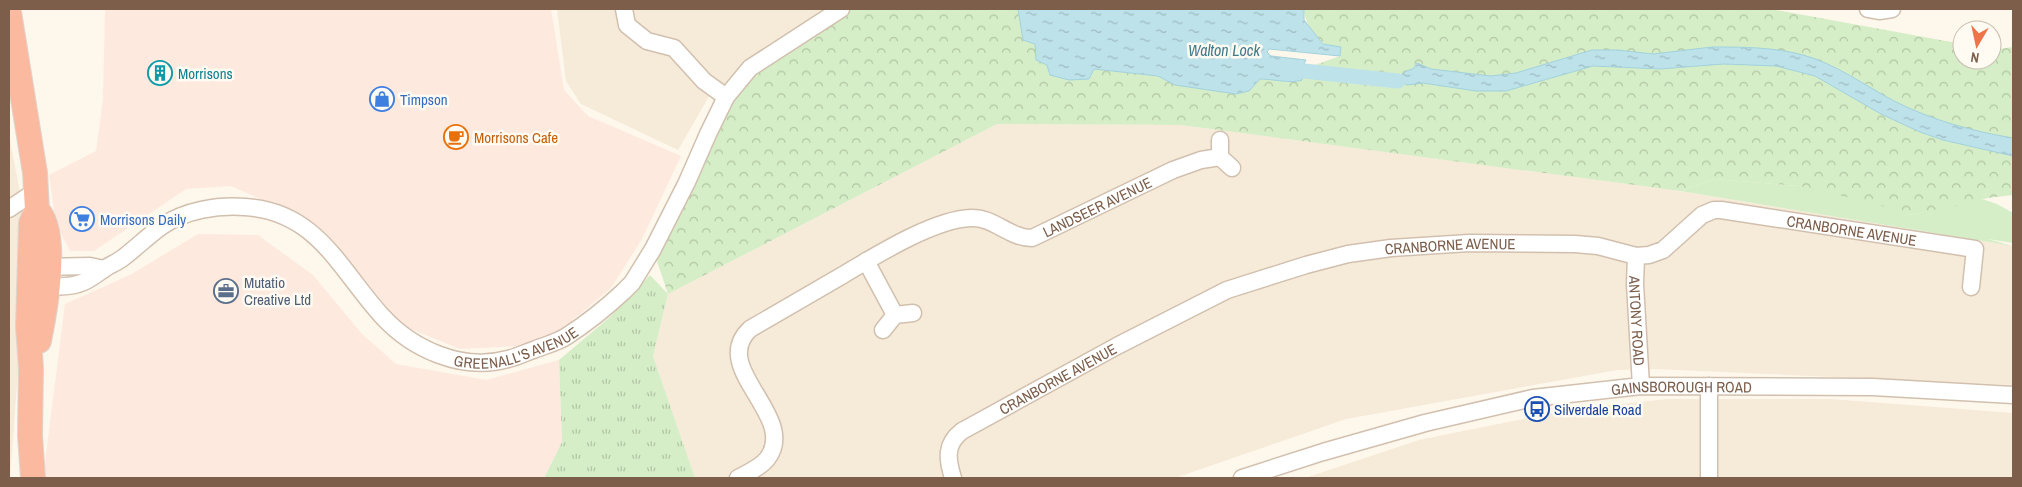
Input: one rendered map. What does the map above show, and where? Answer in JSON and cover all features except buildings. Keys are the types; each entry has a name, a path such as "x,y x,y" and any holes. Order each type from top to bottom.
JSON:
{"highway":[{"path":"9,12 20,72 37,200 49,236 39,276 28,345 31,368 30,435 33,478"}],"street":[{"path":"624,9 627,25 647,41 674,48 704,81 726,97"},
{"name":"GREENALL'S AVENUE","path":"39,276 90,266 104,269 122,259 163,225 190,213 218,207 262,209 286,217 316,236 333,253 382,317 408,340 434,354 446,358 476,362 507,360 566,337 612,302 632,283 653,249 679,199 726,97 750,68 841,9"},
{"path":"1868,9 1879,11 1892,9"},
{"name":"LANDSEER AVENUE","path":"738,478 765,461 771,452 774,442 771,422 739,360 740,346 745,334 866,261 911,237 968,218 988,220 1019,237 1032,238 1173,170 1201,160 1226,163 1220,140"},
{"path":"9,209 37,200"},
{"name":"CRANBORNE AVENUE","path":"953,478 948,455 954,439 962,431 1117,346 1227,290 1348,254 1391,248 1460,244 1576,244 1604,247 1636,256 1650,255 1663,250 1702,215 1714,210 1721,210 1975,249 1971,287"},
{"name":"ANTONY ROAD","path":"1636,256 1634,284 1640,386"},
{"path":"866,261 895,314"},
{"path":"883,330 895,314 913,313"},
{"name":"GAINSBOROUGH ROAD","path":"1242,478 1323,452 1425,424 1533,398 1640,386 1873,387 2013,395"},
{"path":"1709,386 1709,478"}],"shaded area":[{"path":"105,9 551,9 564,90 588,116 681,156 642,239 611,288 562,329 523,346 460,349 401,325 308,220 231,186 186,189 94,251 70,251 56,224 49,175 96,151 103,100"},
{"path":"557,9 826,9 747,66 708,98 678,150 581,104 566,81"},
{"path":"997,124 1181,125 1673,190 2013,246 2013,385 1655,369 1617,370 1346,419 1175,478 695,478 653,356 668,294"},
{"path":"9,135 28,235 10,478 9,478"},
{"path":"198,234 258,235 313,275 362,334 396,364 486,380 559,360 562,442 544,478 43,478 65,304 130,275"},
{"path":"1668,399 1830,399 2013,413 2012,478 1305,478 1419,440 1573,409"}],"green space":[{"path":"844,9 1018,9 1023,40 1035,44 1089,79 1094,69 1158,76 1175,85 1249,91 1260,79 1302,80 1301,70 1340,56 1316,36 1308,24 1304,9 1771,9 1952,42 1952,70 2002,70 2002,49 2013,47 2013,195 1988,198 1909,215 1873,203 1799,186 1715,179 1680,191 1181,125 997,124 668,294 653,249 750,68"},
{"path":"1715,179 1799,186 1862,198 1910,215 1982,199 1997,204 2013,213 2013,243 1988,239 2013,246 1680,191"},
{"path":"650,275 668,294 653,356 695,478 544,478 562,442 559,360 611,316"}],"water":[{"name":"Walton Lock","path":"1018,9 1304,9 1304,20 1323,44 1341,47 1340,56 1269,49 1267,52 1271,56 1306,60 1301,70 1302,80 1260,79 1249,91 1236,94 1175,85 1158,76 1094,69 1089,79 1069,80 1050,75 1047,65 1036,60 1035,44 1023,40"},
{"path":"1712,47 1769,49 1792,52 1815,59 1838,69 1894,101 1923,114 1982,132 2013,138 2013,156 1943,140 1920,132 1881,114 1815,76 1776,66 1723,64 1660,69 1593,66 1506,91 1476,91 1423,83 1407,85 1400,81 1402,74 1413,69 1417,63 1431,69 1491,76 1516,73 1592,50 1617,50 1653,54"}],"waterway":[{"name":"Walton Lock","path":"1285,69 1398,81"}],"place":[{"name":"Morrisons","path":"160,73"},
{"name":"Timpson","path":"382,99"},
{"name":"Morrisons Cafe","path":"456,137"},
{"name":"Morrisons Daily","path":"82,219"},
{"name":"Mutatio Creative Ltd","path":"226,291"},
{"name":"Silverdale Road","path":"1537,409"}]}
